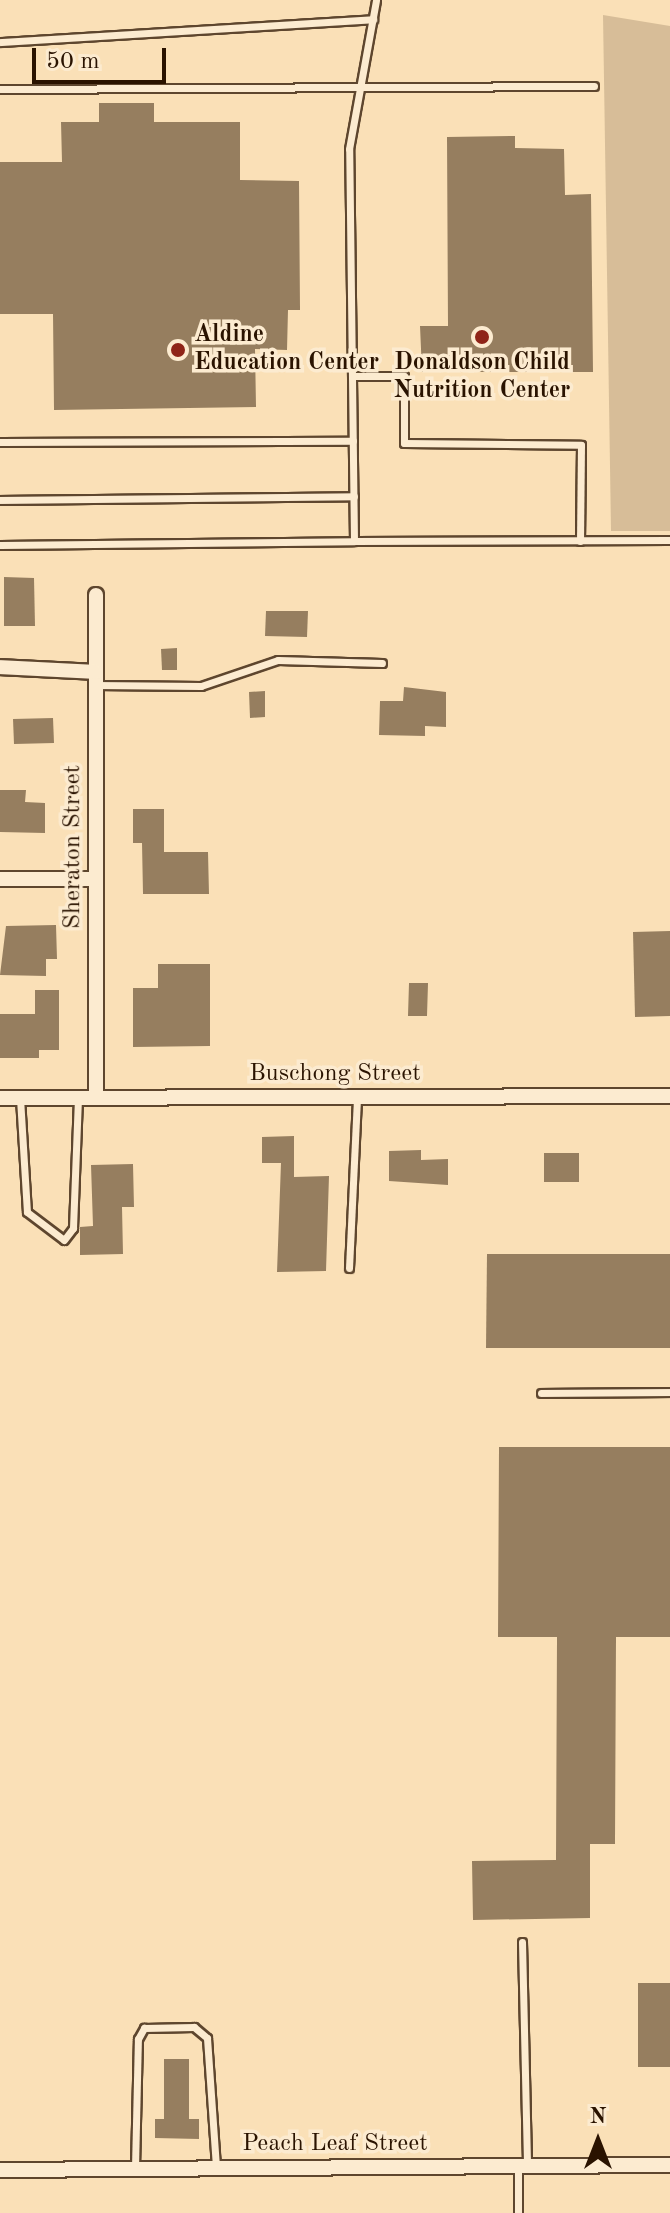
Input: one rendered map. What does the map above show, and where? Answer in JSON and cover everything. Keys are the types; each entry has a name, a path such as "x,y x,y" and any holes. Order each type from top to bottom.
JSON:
{"street":[{"name":"Sheraton Street","path":"96,595 96,1098"},
{"path":"0,667 95,679"},
{"path":"0,879 96,879"},
{"name":"Buschong Street","path":"0,1098 670,1096"},
{"name":"Peach Leaf Street","path":"0,2170 670,2165"}],"lane":[{"path":"354,541 349,149 376,0"},
{"path":"0,42 373,19"},
{"path":"0,89 594,86"},
{"path":"352,376 404,376 404,443 581,445 580,541"},
{"path":"0,442 353,441"},
{"path":"0,500 354,496"},
{"path":"0,545 670,540"},
{"path":"95,679 201,686 278,660 382,663"},
{"path":"349,1268 357,1097"},
{"path":"20,1098 27,1212 64,1240 73,1228 78,1098"},
{"path":"541,1393 670,1392"},
{"path":"518,2213 522,2166 522,1942"},
{"path":"135,2168 138,2039 144,2028 182,2027 207,2038 216,2168"}],"shaded area":[{"path":"603,15 670,26 670,531 611,531"}],"building":[{"path":"99,103 154,103 154,122 240,122 240,180 299,181 300,310 288,310 287,350 255,349 256,407 54,410 53,314 0,314 0,162 62,162 61,122 99,122"},
{"path":"515,136 515,148 564,149 565,195 591,194 593,372 422,372 420,326 448,326 447,137"},
{"path":"4,577 34,578 35,626 4,626"},
{"path":"266,611 308,611 307,637 265,636"},
{"path":"177,648 177,670 162,670 161,649"},
{"path":"404,687 446,692 446,727 425,726 425,736 379,735 380,701 403,701"},
{"path":"265,691 265,717 250,718 249,692"},
{"path":"53,718 54,743 14,744 13,719"},
{"path":"0,790 26,790 25,802 45,803 45,833 0,832"},
{"path":"133,809 164,809 164,852 208,852 209,894 143,894 142,843 133,843"},
{"path":"56,925 57,959 46,959 46,976 0,975 6,926"},
{"path":"670,931 670,1016 635,1017 633,932"},
{"path":"158,964 210,964 210,1046 133,1047 133,988 158,988"},
{"path":"409,983 428,983 427,1016 408,1016"},
{"path":"35,990 59,990 59,1050 39,1050 39,1058 0,1058 0,1014 35,1014"},
{"path":"294,1136 294,1177 329,1176 326,1271 277,1272 281,1163 262,1163 262,1137"},
{"path":"421,1150 421,1160 448,1159 448,1185 389,1181 389,1151"},
{"path":"544,1153 579,1153 579,1182 544,1182"},
{"path":"133,1164 134,1207 122,1207 123,1254 80,1255 80,1227 93,1226 91,1165"},
{"path":"487,1254 670,1254 670,1348 486,1348"},
{"path":"499,1447 670,1447 670,1637 616,1637 615,1844 590,1844 590,1918 473,1920 472,1861 556,1860 557,1637 498,1637"},
{"path":"638,1983 670,1983 670,2067 638,2067"},
{"path":"164,2059 189,2059 189,2119 199,2119 199,2139 155,2138 155,2119 164,2119"}],"place":[{"name":"Donaldson Child Nutrition Center","path":"482,337"},
{"name":"Aldine Education Center","path":"178,350"}]}
